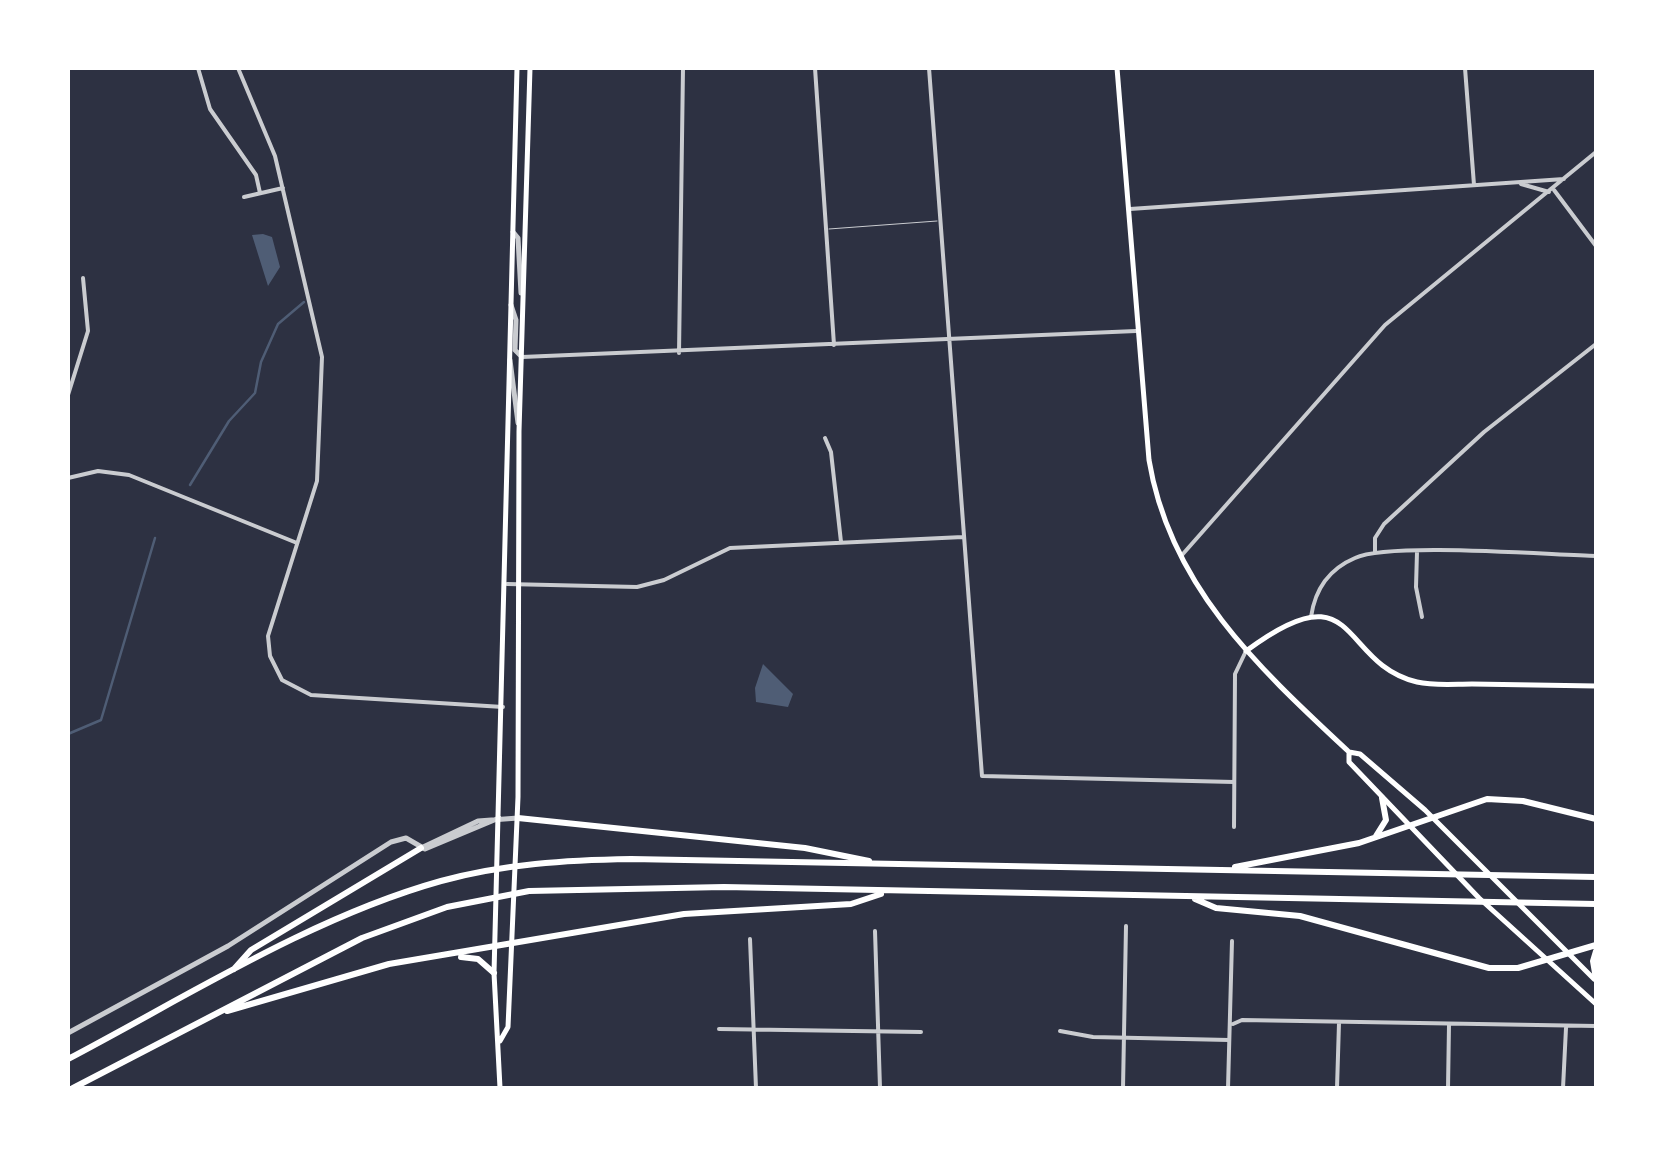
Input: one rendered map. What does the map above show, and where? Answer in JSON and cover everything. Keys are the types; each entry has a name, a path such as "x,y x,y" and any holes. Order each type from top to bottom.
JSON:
{"highway":[{"path":"1375,837 1386,820 1382,798"},
{"path":"1217,870 1375,837 1476,801 1506,798 1596,818"},
{"path":"518,818 805,848 890,864"},
{"path":"228,975 251,950 420,848"},
{"path":"68,1058 387,898 508,867 631,859 1596,877"},
{"path":"73,1088 362,938 426,913 485,898 592,887 1596,904"},
{"path":"216,1013 257,1005 341,975 653,919 788,904 851,904 890,891"},
{"path":"1192,897 1216,908 1300,916 1479,967 1509,968 1596,948 1596,980"},
{"path":"453,956 478,959 494,972"}],"main road":[{"path":"500,1088 494,972 507,584 516,68"},
{"path":"500,1042 508,1026 515,925 519,431 530,68"},
{"path":"1117,68 1151,475 1180,556 1210,609 1246,650 1349,752 1360,754 1430,816 1596,980"},
{"path":"1246,650 1279,625 1312,618 1348,630 1390,670 1418,682 1596,686"},
{"path":"1349,752 1349,762 1408,826 1546,961 1596,1004"}],"street":[{"path":"198,68 210,109 256,175 260,193"},
{"path":"238,68 270,140 324,372 316,481 268,636 275,670 300,693 336,699 503,707"},
{"path":"678,352 683,68"},
{"path":"814,68 834,345"},
{"path":"929,68 982,776 1234,782"},
{"path":"1465,68 1474,185"},
{"path":"1180,556 1385,325 1596,152"},
{"path":"1128,209 1564,180"},
{"path":"1517,182 1551,190 1596,246"},
{"path":"244,197 283,188"},
{"path":"511,232 518,238 523,301"},
{"path":"68,394 88,332 84,278"},
{"path":"509,303 516,320 516,350 522,357 1136,331"},
{"path":"1376,552 1376,536 1398,511 1484,432 1596,344"},
{"path":"508,357 514,367 519,431"},
{"path":"824,438 830,452 841,542"},
{"path":"68,477 98,471 129,476 298,543"},
{"path":"507,584 637,586 664,580 730,548 963,537"},
{"path":"1312,618 1316,595 1326,578 1354,558 1376,552 1596,556"},
{"path":"1417,552 1416,588 1422,617"},
{"path":"1234,827 1236,674 1246,650"},
{"path":"68,1034 228,946 391,842 406,838 420,848 460,828 499,818 518,818"},
{"path":"1122,1088 1126,926"},
{"path":"875,931 880,1088"},
{"path":"750,939 756,1088"},
{"path":"1228,1088 1233,1024 1232,941"},
{"path":"1233,1024 1242,1020 1596,1026"},
{"path":"1337,1088 1339,1023"},
{"path":"1448,1088 1449,1026"},
{"path":"1563,1088 1566,1028"},
{"path":"719,1030 921,1032"},
{"path":"1060,1030 1124,1037 1229,1040"}],"lane":[{"path":"826,229 940,221"}],"water":[{"path":"252,235 272,237 280,267 268,286"},
{"path":"763,664 793,694 788,707 756,702 755,688"}],"waterway":[{"path":"190,485 229,421 255,393 261,362 278,324 304,302"},
{"path":"68,734 101,720 155,538"}]}
